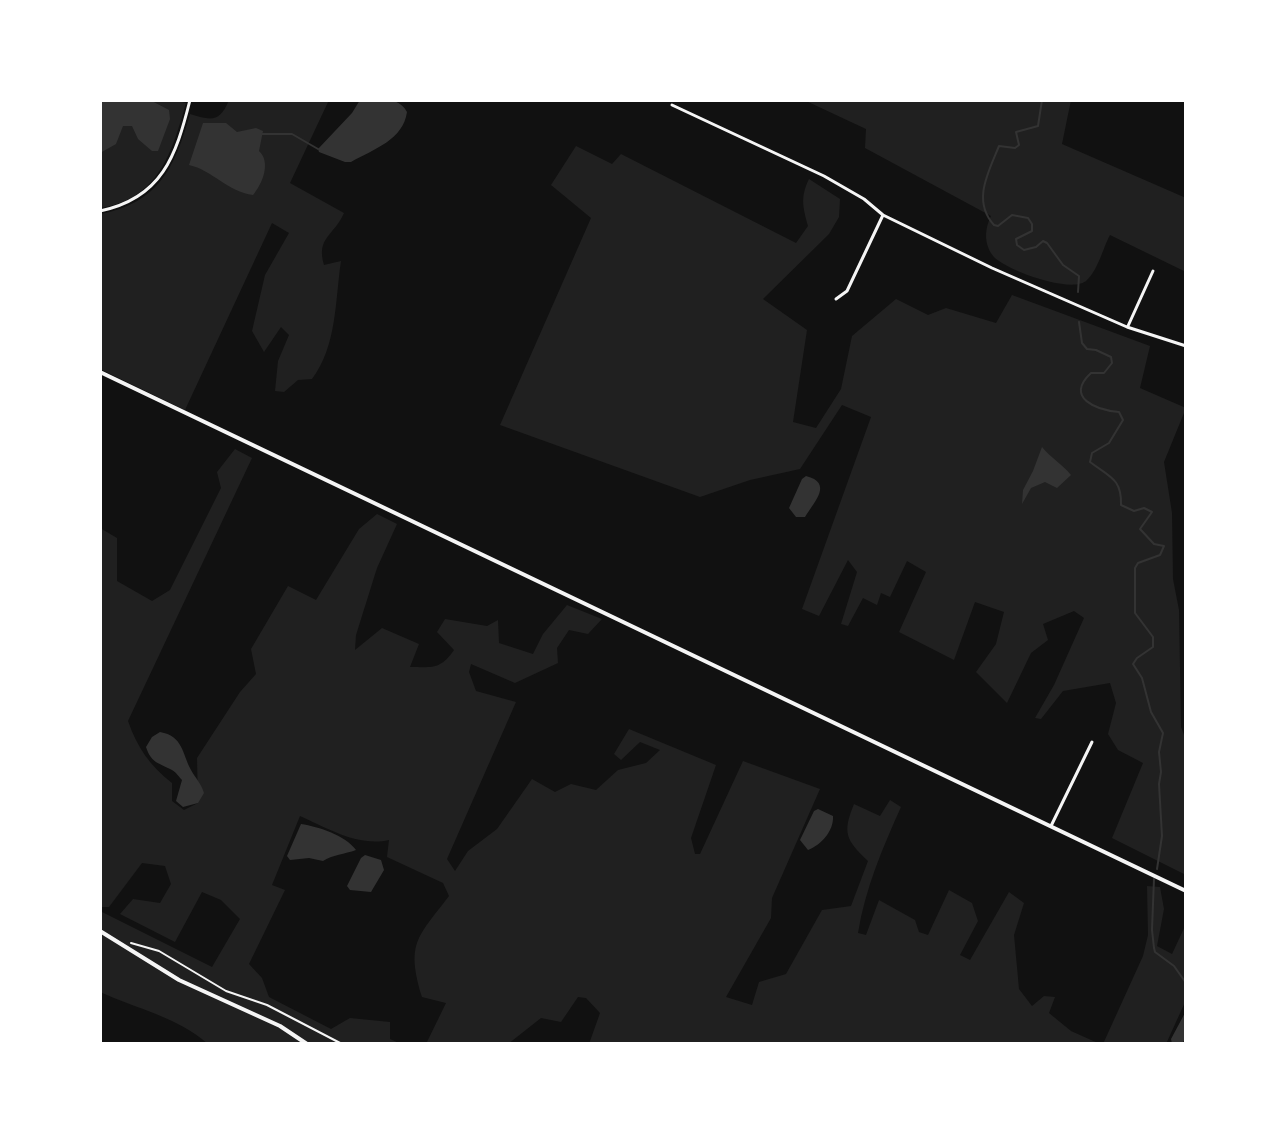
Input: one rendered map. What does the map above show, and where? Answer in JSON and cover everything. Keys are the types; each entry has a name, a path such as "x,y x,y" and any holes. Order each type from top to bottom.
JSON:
{"street":[{"path":"100,211 130,202 158,179 174,153 190,100"},
{"path":"672,105 824,176 864,199 883,215 1068,303 1186,346"},
{"path":"836,299 847,291 883,215"},
{"path":"1127,327 1153,271"},
{"path":"100,372 1186,891"},
{"path":"1051,826 1092,742"},
{"path":"100,931 179,980 280,1026 307,1044"}],"path":[{"path":"128,942 159,951 226,991 267,1005 342,1044"}],"shaded area":[{"path":"100,100 174,100 186,103 168,155 149,184 120,203 100,208"},
{"path":"100,100 150,100 169,110 170,119 158,151 152,151 138,139 132,126 123,126 116,144 100,153"},
{"path":"229,100 329,100 290,183 344,213 322,248 324,265 341,261 334,323 326,352 312,379 298,380 284,392 275,391 278,361 289,335 281,327 264,352 252,331 265,275 289,233 272,223 185,410 100,369 100,214 120,209 150,192 170,166 190,114 214,118 219,116"},
{"path":"360,100 398,103 407,112 400,130 386,143 351,162 319,152 318,149"},
{"path":"804,100 1071,100 1062,144 1186,198 1186,272 1110,235 1094,271 1079,284 1055,283 1012,268 994,257 988,247 986,231 991,216 865,148 866,129"},
{"path":"203,123 226,123 237,132 256,128 263,131 259,151 265,167 260,185 253,195 236,190 189,165"},
{"path":"576,146 612,164 621,154 796,243 808,226 803,202 809,179 840,199 839,217 829,234 763,299 807,330 793,422 816,428 841,389 852,336 896,299 928,315 946,308 996,323 1012,295 1150,346 1140,388 1186,408 1164,462 1172,513 1173,579 1179,610 1181,727 1186,740 1186,875 1112,838 1143,763 1118,750 1108,734 1116,703 1110,683 1063,691 1041,719 1035,718 1054,685 1084,618 1074,611 1043,624 1048,640 1031,653 1007,703 976,672 996,644 1004,612 975,602 954,660 899,632 926,572 907,561 890,597 881,593 877,605 863,598 848,626 841,624 857,572 848,560 819,616 802,609 871,417 842,405 800,469 750,480 700,497 500,425 591,218 551,185"},
{"path":"1042,447 1071,475 1057,488 1045,482 1031,488 1022,504 1023,490"},
{"path":"235,449 252,458 128,721 145,755 172,783 172,801 184,810 198,803 197,758 240,692 256,674 251,649 288,586 316,600 359,529 377,514 397,524 377,568 356,635 355,650 382,628 419,644 410,667 430,667 440,664 454,650 437,632 445,619 487,626 498,620 499,643 533,654 543,634 567,605 602,619 588,634 569,630 557,648 558,663 515,683 471,664 469,672 476,691 516,702 447,859 455,871 468,851 497,829 532,779 555,792 571,784 596,790 618,770 646,763 660,750 640,742 621,760 614,754 629,729 716,765 691,838 695,854 700,854 743,761 820,789 772,898 771,918 726,997 752,1005 759,982 786,974 822,910 851,906 868,861 848,836 850,814 854,804 880,816 890,800 901,807 870,884 858,933 866,935 879,900 915,920 919,932 928,935 949,890 972,903 978,921 960,955 970,960 1009,892 1024,903 1014,935 1019,989 1032,1006 1044,996 1055,997 1049,1013 1071,1031 1100,1044 589,1044 600,1013 586,998 578,997 561,1022 541,1018 508,1044 426,1044 446,1003 422,997 415,952 422,932 449,896 443,883 387,857 389,840 354,839 300,816 272,885 285,890 249,964 262,978 269,997 331,1029 350,1018 390,1022 390,1039 401,1044 208,1044 170,1020 100,992 100,911 212,967 240,919 221,900 202,892 175,942 120,914 133,899 160,903 171,884 165,866 142,863 109,907 100,907 100,528 117,538 117,581 152,601 170,590 221,488 217,472"},
{"path":"806,476 819,483 819,493 805,517 796,517 789,508"},
{"path":"160,732 173,737 181,746 204,793 198,803 183,807 176,801 182,780 148,752 146,747 152,737"},
{"path":"818,809 833,816 833,822 826,837 808,850 800,840 814,811"},
{"path":"301,824 339,836 356,850 323,861 309,858 290,860 287,856"},
{"path":"365,855 381,860 384,870 371,892 350,890 347,886"},
{"path":"1147,886 1160,887 1164,909 1157,946 1172,954 1186,924 1186,1000 1166,1044 1103,1044 1143,956 1148,935"},
{"path":"1186,1011 1186,1037 1182,1044 1172,1044 1171,1039"}],"waterway":[{"path":"1042,100 1038,126 1016,132 1019,145 1015,148 999,146 984,187 984,206 994,225 998,226 1012,215 1028,218 1032,231 1016,239 1017,245 1024,250 1036,247 1043,241 1047,243 1063,265 1079,276 1078,292"},
{"path":"262,134 292,134 318,149"},
{"path":"1079,322 1082,343 1087,349 1111,357 1112,363 1104,373 1091,373 1081,389 1082,396 1102,409 1119,412 1123,420 1109,443 1092,453 1090,462 1117,484 1121,505 1134,511 1144,508 1152,512 1140,529 1154,544 1164,546 1160,555 1138,563 1135,568 1135,613 1153,637 1153,647 1133,664 1142,678 1151,712 1163,733 1159,752 1162,836 1157,869"},
{"path":"1154,879 1152,930 1155,952 1174,966 1186,983"}]}
